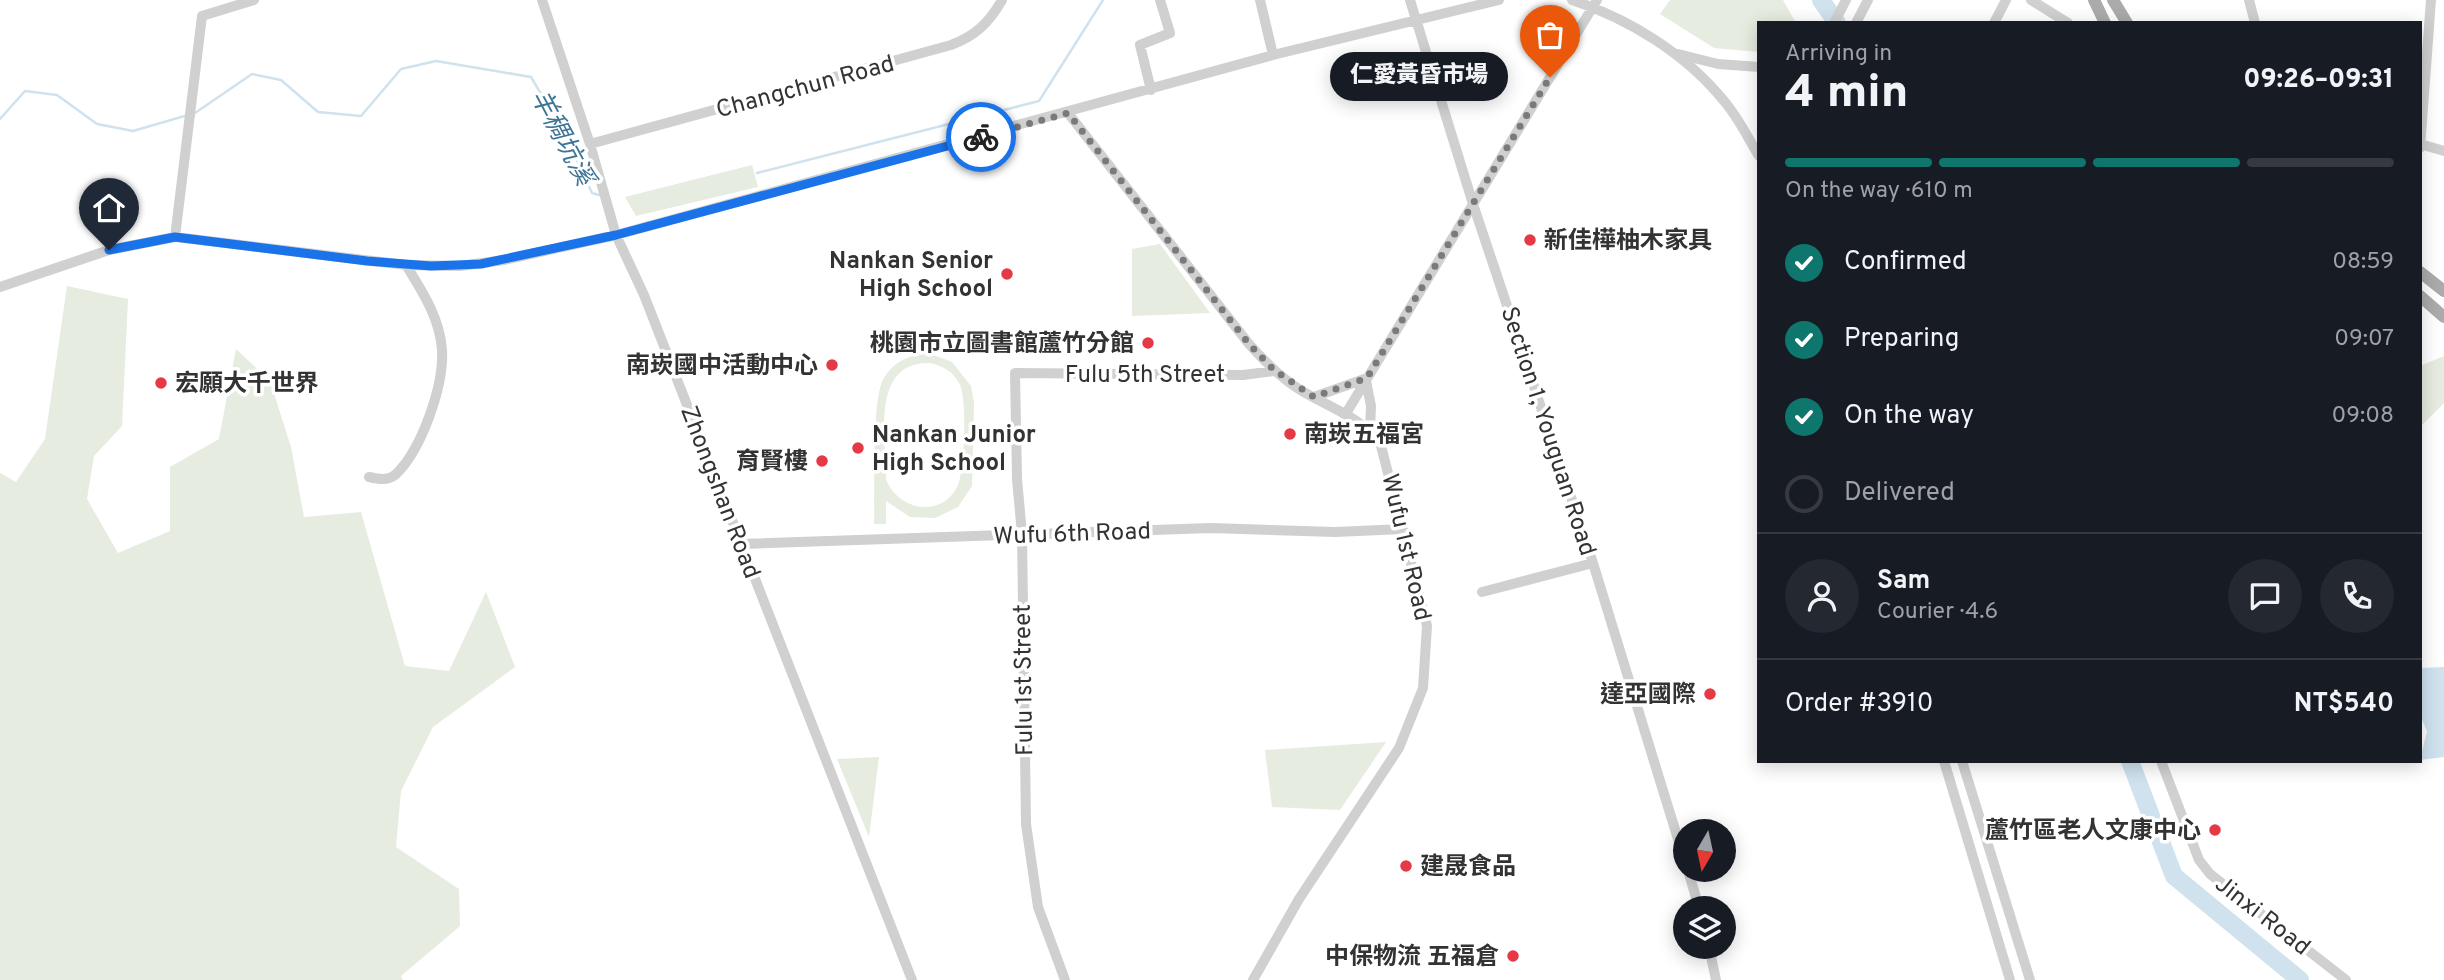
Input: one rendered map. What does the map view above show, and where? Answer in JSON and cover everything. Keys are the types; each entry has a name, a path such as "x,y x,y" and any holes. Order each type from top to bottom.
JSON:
{"main road":[{"path":"2094,0 2104,21"},
{"path":"2113,0 2126,21"},
{"path":"2422,274 2444,291"},
{"path":"2422,298 2444,317"}],"street":[{"path":"175,237 202,16 254,0"},
{"name":"Zhongshan Road","path":"542,0 590,144 616,235 644,295 912,980"},
{"name":"Changchun Road","path":"590,144 951,46 970,38 985,26 1002,0"},
{"path":"1151,90 1140,45 1170,33 1160,0"},
{"path":"1261,0 1273,55"},
{"name":"Section 1, Youguan Road","path":"1410,0 1473,204 1593,563 1673,823"},
{"path":"0,287 109,250 175,237 406,265 481,264 616,235 1273,55 1418,22 1499,0"},
{"path":"1572,0 1595,3 1678,54 1725,101 1757,153"},
{"path":"1859,18 1868,0"},
{"path":"1995,21 2006,0"},
{"path":"2031,0 2065,21"},
{"path":"2249,0 2254,21"},
{"path":"2422,115 2425,23 2431,0"},
{"path":"1835,21 1845,2"},
{"path":"1345,415 1595,3"},
{"path":"1678,54 1718,64 1757,67"},
{"path":"1068,113 1210,299 1274,370 1370,430 1371,406 1367,380"},
{"path":"2422,146 2444,151"},
{"path":"369,477 382,480 394,476 408,456 436,401 442,350 437,320 406,265"},
{"name":"Fulu 5th Street","path":"1016,373 1244,375 1274,370"},
{"name":"Fulu 1st Street","path":"1016,373 1017,479 1022,534 1023,741 1030,866 1038,907 1065,980"},
{"path":"1314,397 1367,380"},
{"name":"Wufu 1st Road","path":"1253,980 1299,899 1399,748 1415,715 1423,688 1427,626 1389,469 1380,442 1370,430"},
{"name":"Wufu 6th Road","path":"741,544 1211,528 1335,532 1403,529"},
{"path":"1482,592 1593,563"},
{"path":"1945,763 2010,980"},
{"path":"1963,763 2030,980"},
{"name":"Jinxi Road","path":"2162,763 2199,860 2210,874 2346,980"},
{"path":"1712,959 1716,980"}],"shaded area":[{"path":"1670,0 1783,0 1795,21 1757,21 1757,52 1714,48 1660,14"},
{"path":"752,165 758,187 636,216 625,197"},
{"path":"1160,244 1210,313 1132,316 1132,249"},
{"path":"67,286 128,299 122,426 94,456 87,499 118,553 170,531 170,467 219,439 236,349 270,381 291,447 304,517 361,512 405,666 449,671 486,592 515,667 433,727 401,791 396,847 459,889 460,926 401,976 403,980 0,980 0,473 16,482 45,439"},
{"path":"924,354 952,362 971,386 974,403 972,486 958,507 935,518 910,517 886,501 886,524 874,524 875,429 882,382 902,360","holes":["935,364 948,370 960,385 964,420 962,467 957,487 950,497 941,504 920,507 899,498 886,479 884,424 890,388 898,375 911,366"]},
{"path":"2444,356 2444,403 2422,425 2422,365"},
{"path":"1386,742 1340,810 1272,807 1265,750"},
{"path":"879,757 869,837 837,759"}],"water":[{"path":"2444,667 2444,757 2422,760 2427,731 2422,720 2422,668"}],"waterway":[{"name":"羊稠坑溪","path":"757,173 1039,101 1103,0"},
{"path":"1821,0 1836,21"},
{"name":"羊稠坑溪","path":"195,113 252,74 281,80 318,112 361,116 401,69 436,61 531,77 563,131 592,193 603,196"},
{"name":"羊稠坑溪","path":"0,119 25,91 57,95 97,124 133,131 188,115"},
{"path":"2131,763 2174,876 2300,980"}],"way so far":[{"path":"981,137 1068,113 1210,299 1274,370 1314,397 1330,389 1367,378 1550,77"}],"place":[{"name":"仁愛黃昏市場","path":"1550,77"},
{"name":"新佳樺柚木家具","path":"1530,240"},
{"name":"Nankan Senior High School","path":"1007,274"},
{"name":"桃園市立圖書館蘆竹分館","path":"1148,343"},
{"name":"南崁國中活動中心","path":"832,365"},
{"name":"宏願大千世界","path":"161,383"},
{"name":"南崁五福宮","path":"1290,434"},
{"name":"Nankan Junior High School","path":"858,448"},
{"name":"育賢樓","path":"822,461"},
{"name":"達亞國際","path":"1710,694"},
{"name":"蘆竹區老人文康中心","path":"2215,830"},
{"name":"建晟食品","path":"1406,866"},
{"name":"中保物流 五福倉","path":"1513,956"}],"route":[{"path":"109,250 143,241 175,237 367,261 431,266 481,264 616,235 981,137"}]}
